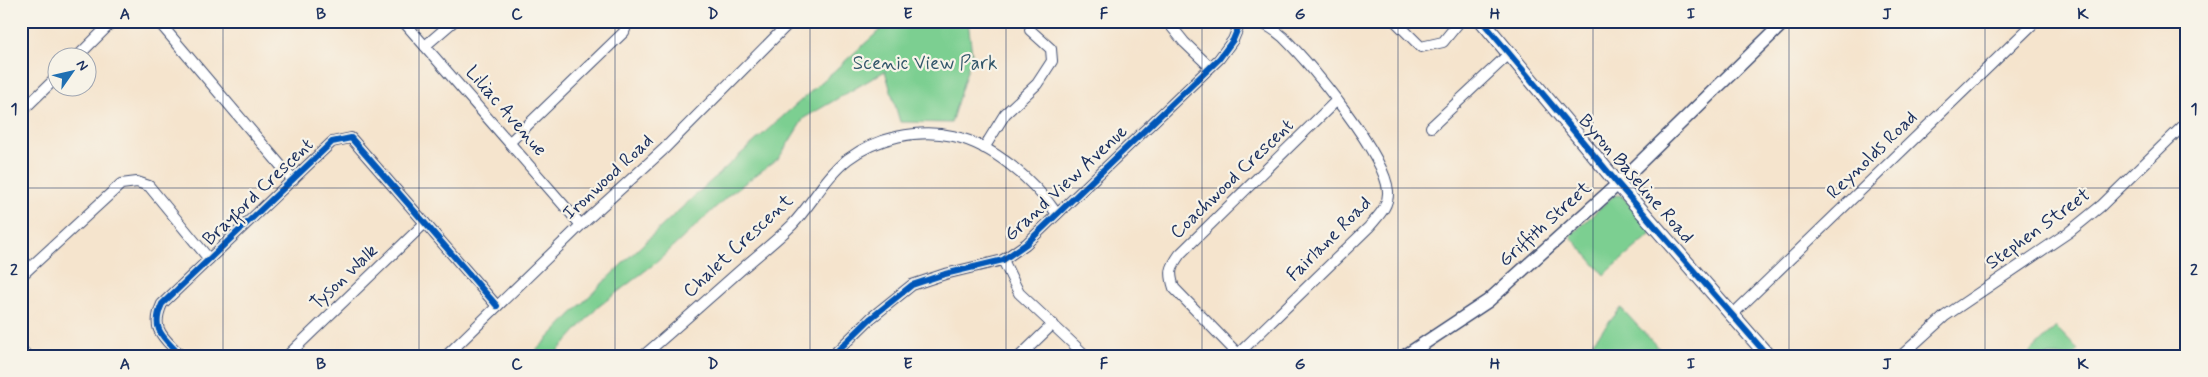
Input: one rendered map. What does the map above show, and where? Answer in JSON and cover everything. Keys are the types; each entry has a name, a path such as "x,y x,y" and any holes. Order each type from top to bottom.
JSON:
{"main road":[{"name":"Byron Baseline Road","path":"1482,21 1618,184 1768,356"}],"street":[{"path":"86,48 113,21"},
{"path":"158,21 293,180"},
{"name":"Liliac Avenue","path":"404,21 581,225"},
{"path":"425,46 454,21"},
{"path":"510,142 624,32 628,21"},
{"name":"Ironwood Road","path":"446,356 581,225 663,150 791,21"},
{"path":"1167,21 1184,42 1210,67"},
{"name":"Grand View Avenue","path":"832,356 871,318 912,285 945,274 1003,260 1026,244 1219,59 1233,40 1241,21"},
{"name":"Fairlane Road","path":"1237,355 1369,227 1386,206 1388,192 1384,175 1354,121 1283,37 1268,26 1257,21"},
{"path":"1395,21 1421,48 1443,42 1460,21"},
{"name":"Griffith Street","path":"1405,356 1488,301 1618,184 1785,21"},
{"name":"Reynolds Road","path":"1733,314 2036,21"},
{"path":"984,148 996,125 1037,84 1052,61 1051,49 1030,30"},
{"path":"1431,127 1510,53"},
{"path":"21,112 48,86"},
{"name":"Coachwood Crescent","path":"1237,355 1174,288 1170,275 1172,264 1336,101"},
{"name":"Stephen Street","path":"1901,356 1945,316 2069,232 2101,206 2187,122"},
{"name":"Chalet Crescent","path":"643,356 792,224 833,172 850,158 878,142 920,133 953,136 984,148 1016,170 1039,192 1057,214"},
{"name":"Brayford Crescent","path":"181,356 158,329 156,318 162,304 332,142 351,138 497,306"},
{"path":"21,276 117,187 121,184 137,182 149,186 209,260"},
{"name":"Tyson Walk","path":"287,356 425,223"},
{"path":"1003,260 1019,293 1086,356"},
{"path":"1020,356 1053,324"},
{"path":"21,350 27,356"}],"green space":[{"name":"Scenic View Park","path":"881,21 968,21 972,54 951,123 900,122 885,71 804,118 779,158 730,194 658,261 598,307 553,356 531,356 572,313 658,230 879,31"},
{"path":"1613,196 1622,196 1652,231 1649,236 1604,275 1570,236"},
{"path":"1621,308 1666,356 1581,356"},
{"path":"2056,327 2078,350 2072,356 2026,356"}],"cycle path":[{"path":"832,356 871,318 912,285 945,274 1003,260 1026,244 1219,59 1233,40 1241,21"},
{"path":"1482,21 1618,184 1768,356"},
{"path":"181,356 164,338 158,327 162,304 332,142 351,138 497,306"}]}
